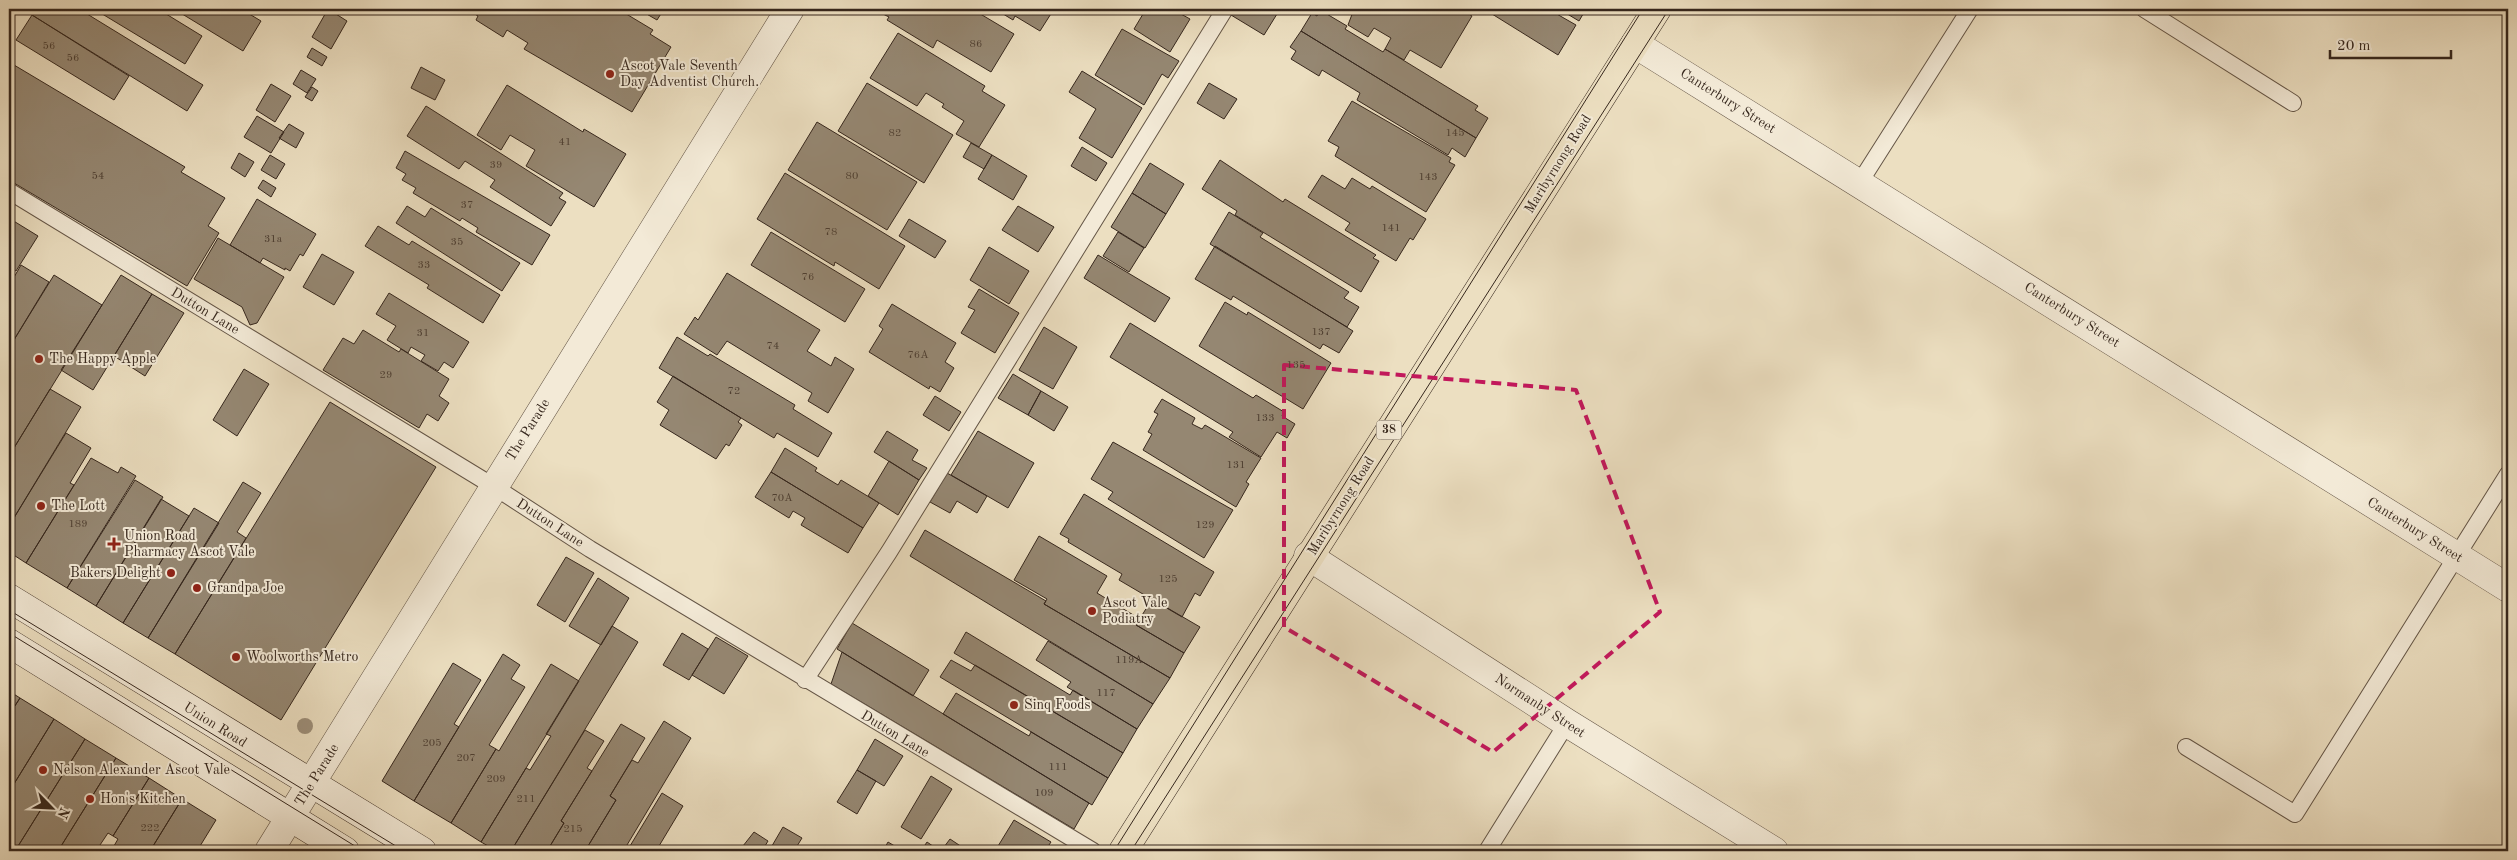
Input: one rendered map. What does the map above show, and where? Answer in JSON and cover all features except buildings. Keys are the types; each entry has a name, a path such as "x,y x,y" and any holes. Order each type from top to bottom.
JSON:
{"main road":[{"name":"Maribyrnong Road","path":"1123,851 1308,556 1657,9"}],"street":[{"name":"The Parade","path":"269,851 312,784 493,486 790,9"},
{"name":"Canterbury Street","path":"1635,44 1860,182 2508,588"},
{"name":"Normanby Street","path":"1308,556 1567,723 1774,851"},
{"name":"Union Road","path":"9,598 422,851"},
{"path":"9,643 345,851"}],"lane":[{"path":"805,680 889,552 1225,9"},
{"path":"1860,182 1970,9"},
{"path":"2144,9 2293,103"},
{"name":"Dutton Lane","path":"9,191 493,486 590,549 805,680 1093,851"},
{"path":"2186,747 2295,814 2508,474"},
{"path":"1487,851 1567,723"}],"highlighted area":[{"path":"1284,365 1576,390 1660,612 1493,752 1284,627"}],"tram line":[{"path":"1114,851 1643,9"},
{"path":"1131,851 1669,9"},
{"path":"9,610 404,851"},
{"path":"9,633 363,851"}],"place":[{"name":"Ascot Vale Seventh Day Adventist Church.","path":"610,74"},
{"name":"The Happy Apple","path":"39,359"},
{"name":"The Lott","path":"41,506"},
{"name":"Union Road Pharmacy Ascot Vale","path":"114,544"},
{"name":"Bakers Delight","path":"171,573"},
{"name":"Grandpa Joe","path":"197,588"},
{"name":"Ascot Vale Podiatry","path":"1092,611"},
{"name":"Woolworths Metro","path":"236,657"},
{"name":"Sinq Foods","path":"1014,705"},
{"name":"Nelson Alexander Ascot Vale","path":"43,770"},
{"name":"Hon's Kitchen","path":"90,799"}]}
